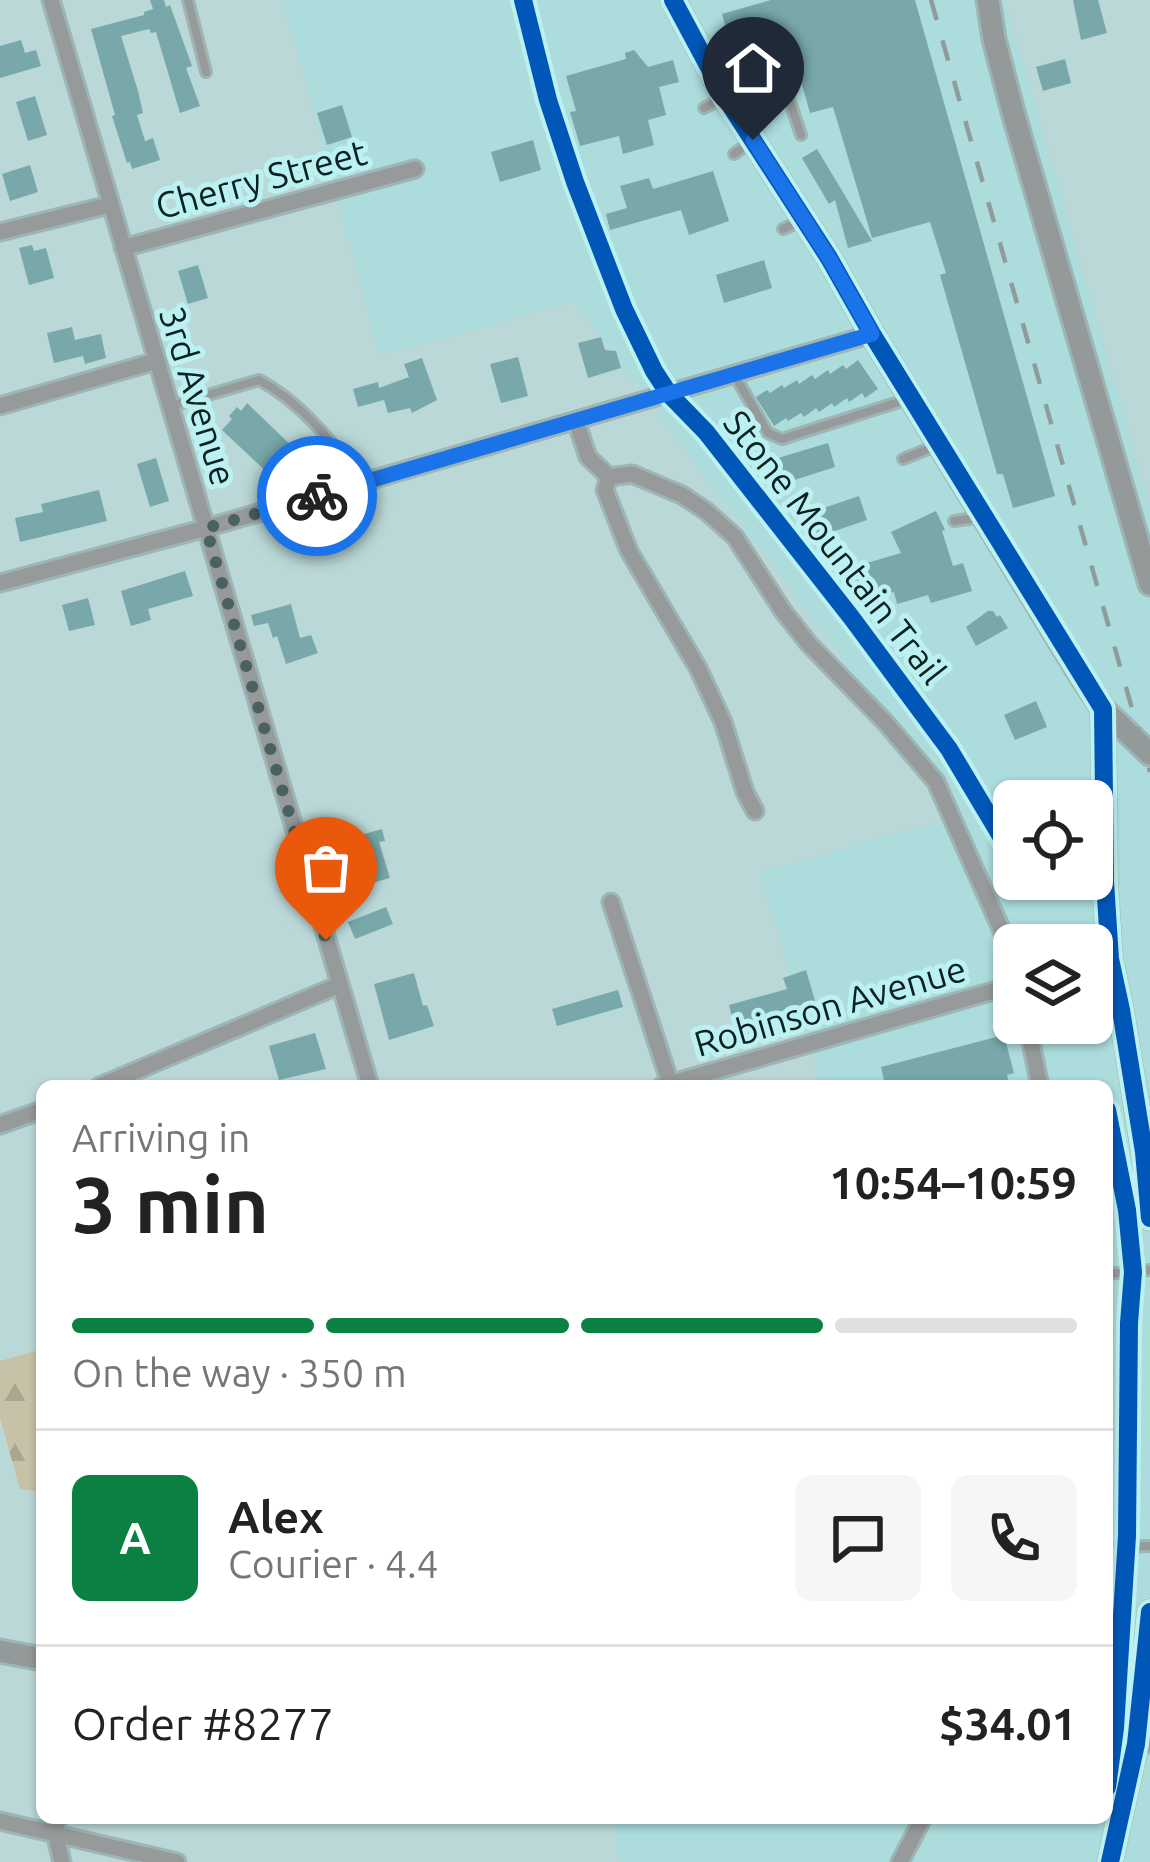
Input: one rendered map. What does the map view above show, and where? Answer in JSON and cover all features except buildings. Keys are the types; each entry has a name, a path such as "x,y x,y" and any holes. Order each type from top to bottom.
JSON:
{"street":[{"name":"3rd Avenue","path":"51,0 368,1080"},
{"path":"673,0 727,100 1103,709 1150,754"},
{"path":"989,0 1008,94 1150,584"},
{"name":"Cherry Street","path":"123,248 415,169"},
{"path":"0,232 109,205"},
{"path":"0,584 872,334"},
{"path":"0,406 156,362"},
{"path":"576,421 588,457 609,477"},
{"path":"609,477 632,474 682,495 735,537 809,644 936,782 999,924"},
{"path":"609,477 605,490 629,550 698,668 754,812"},
{"path":"1103,709 1103,924"},
{"path":"611,902 664,1080"},
{"path":"114,1080 339,985"},
{"name":"Robinson Avenue","path":"683,1080 993,991"},
{"path":"1113,1015 1144,1152 1150,1218"},
{"path":"1031,1044 1039,1080"},
{"path":"0,1125 36,1112"},
{"path":"1111,1862 1143,1743 1150,1612"},
{"path":"0,1651 36,1658"},
{"path":"1113,1750 1143,1743"},
{"path":"0,1821 56,1826 157,1860 177,1862"},
{"path":"900,1862 919,1824"},
{"path":"56,1826 62,1862"}],"lane":[{"path":"188,0 206,72"},
{"path":"704,109 752,92 778,89 788,97 801,135"},
{"path":"734,154 753,140"},
{"path":"783,229 805,220"},
{"path":"734,374 768,433 782,439 911,398"},
{"path":"170,406 259,380 322,431 363,483"},
{"path":"903,459 940,445"},
{"path":"954,521 984,517"},
{"path":"1113,1273 1150,1270"},
{"path":"1113,1548 1150,1546"}],"shaded area":[{"path":"283,0 1005,0 1150,506 1150,1862 621,1862 612,1824 1113,1824 1113,1080 819,1080 761,873 960,815 574,301 380,356"}],"green space":[{"path":"36,1351 36,1491 20,1489 0,1418 0,1361"}],"railway":[{"path":"931,0 1150,772"}],"cycle path":[{"name":"Stone Mountain Trail","path":"523,0 575,182 624,309 654,371 851,617 949,749 993,823"},
{"path":"673,0 725,97 829,258 1103,709 1110,959 1144,1152 1150,1218"},
{"path":"1113,1140 1133,1272 1127,1536 1113,1743"},
{"path":"1110,1862 1136,1744 1150,1612"}],"way so far":[{"path":"317,496 206,528 326,940"}],"route":[{"path":"317,496 872,334 753,140"}]}
